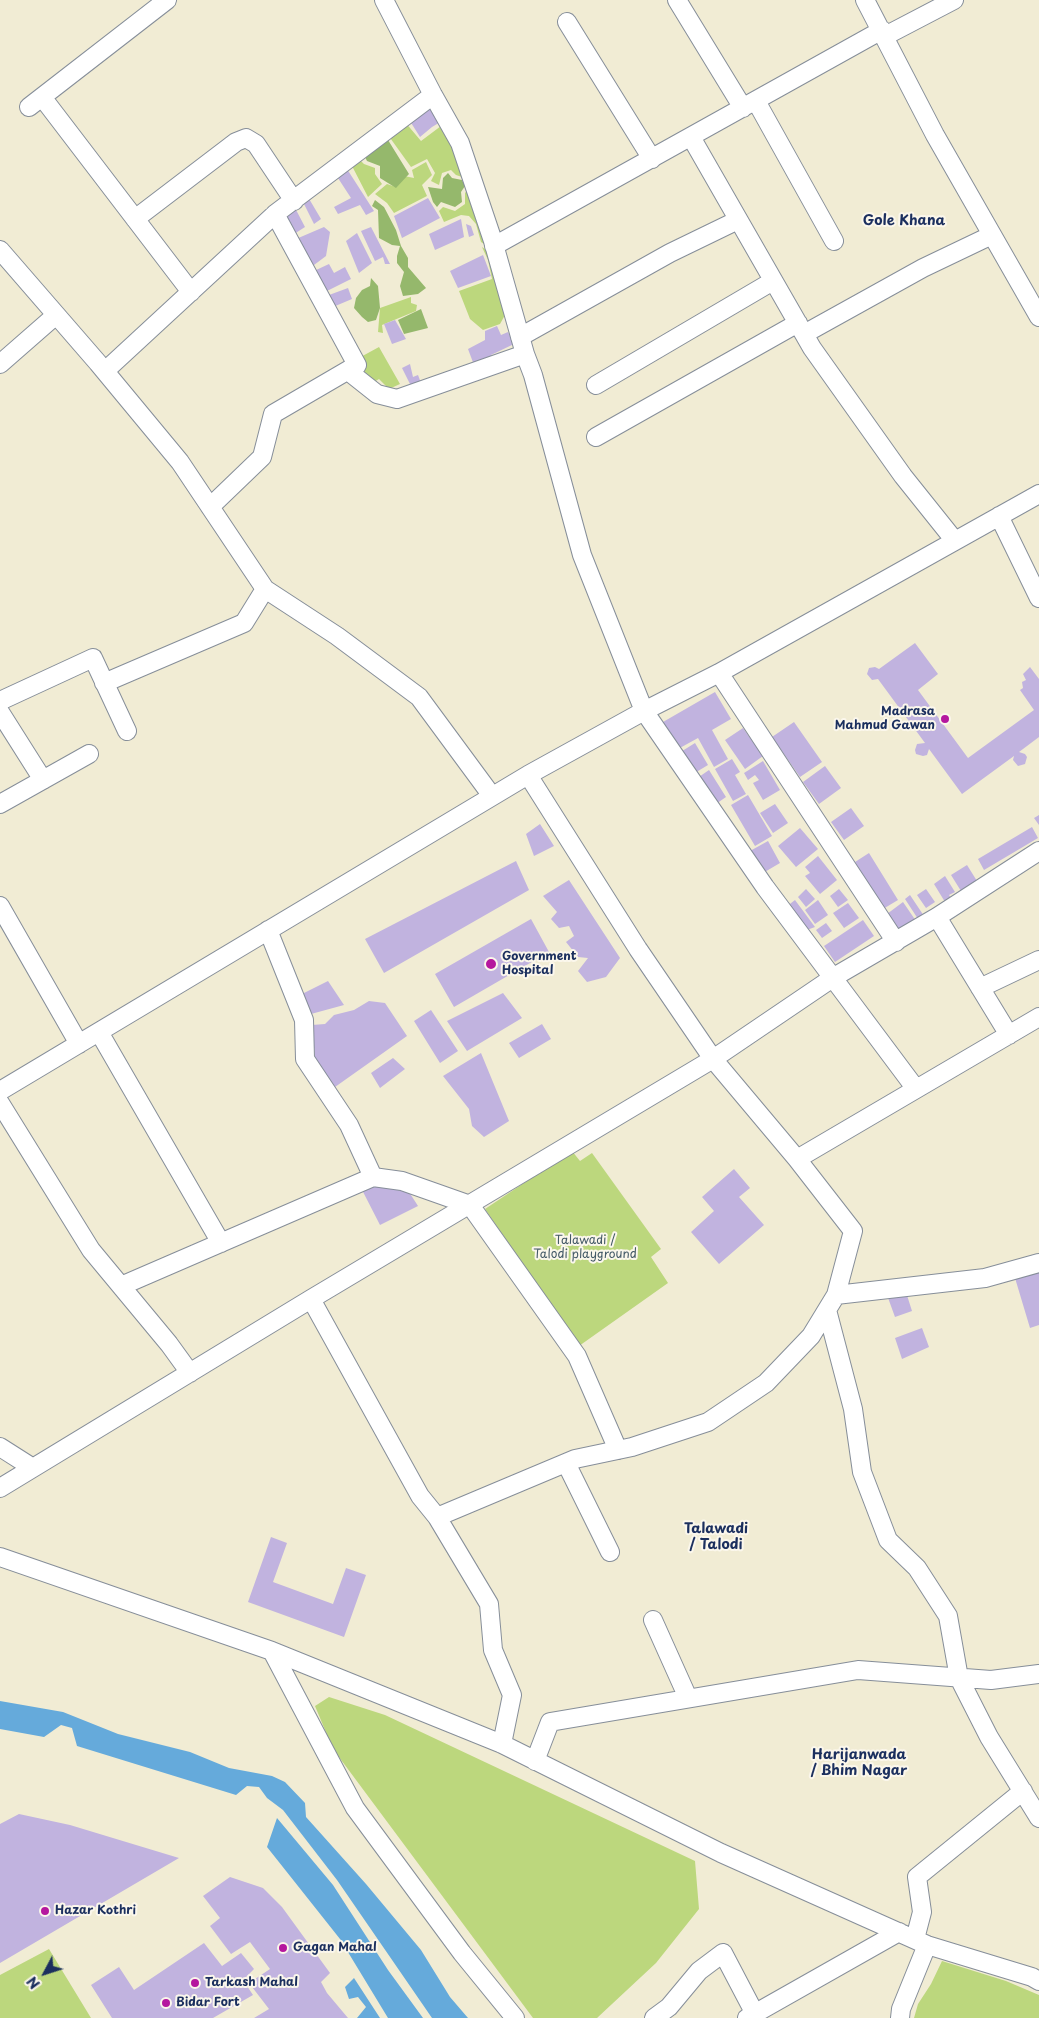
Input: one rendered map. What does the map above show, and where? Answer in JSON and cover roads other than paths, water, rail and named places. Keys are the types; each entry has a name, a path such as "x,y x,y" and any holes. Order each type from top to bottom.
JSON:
{"street":[{"path":"167,0 36,102 135,219 191,292"},
{"path":"384,0 460,143 494,246 533,375 582,555 644,710 765,886 916,1089"},
{"path":"677,0 749,104 834,241"},
{"path":"865,0 884,33 935,135 1039,317"},
{"path":"494,246 749,104 884,33 954,0"},
{"path":"567,22 652,159"},
{"path":"105,371 276,214 433,95"},
{"path":"692,137 801,328 903,476 955,541"},
{"path":"135,219 236,142 246,138 256,144 294,201"},
{"path":"210,507 262,457 273,414 357,365 276,214"},
{"path":"348,371 377,394 397,399 523,346 670,253 738,220"},
{"path":"596,437 801,328 992,235"},
{"path":"0,250 105,371 180,462 265,589 337,636 419,697 492,796"},
{"path":"596,385 773,281"},
{"path":"0,364 56,315"},
{"path":"0,1091 528,775 644,710 719,672 1039,494"},
{"path":"999,516 1039,598"},
{"path":"104,683 244,623 265,589"},
{"path":"0,701 93,658 127,731"},
{"path":"719,672 896,942"},
{"path":"0,712 43,780"},
{"path":"0,804 89,754"},
{"path":"437,1517 575,1459 618,1450 708,1422 766,1383 811,1336 827,1310 836,1294 853,1231 797,1158 713,1059 638,949 528,775"},
{"path":"0,1488 311,1299 713,1059 834,978 937,917 1039,851"},
{"path":"0,906 79,1044"},
{"path":"937,917 1009,1035"},
{"path":"268,930 304,1020 306,1059 349,1125 374,1177"},
{"path":"980,988 1039,960"},
{"path":"797,1158 1039,1017"},
{"path":"99,1032 221,1243"},
{"path":"0,1103 91,1250 169,1344 190,1373"},
{"path":"121,1286 374,1177 402,1181 470,1205 577,1356 618,1450"},
{"path":"836,1294 985,1278 1039,1262"},
{"path":"311,1299 420,1496 437,1517 489,1604 493,1650 512,1695 502,1744"},
{"path":"827,1310 853,1409 862,1472 888,1540 916,1568 948,1616 958,1678 989,1737 1039,1818"},
{"path":"0,1447 33,1468"},
{"path":"566,1463 610,1552"},
{"path":"0,1557 272,1651 502,1744 721,1853 914,1939 1037,1975"},
{"path":"652,1620 688,1698"},
{"path":"272,1651 355,1808 462,1953 515,2018"},
{"path":"535,1761 550,1722 688,1698 858,1670 991,1680 1039,1674"},
{"path":"900,2018 914,1939 922,1912 917,1877 1022,1791"},
{"path":"654,2018 669,2007 699,1971 723,1953 751,2016 914,1939"}],"water":[{"path":"0,1701 63,1712 118,1734 190,1752 229,1768 272,1776 285,1782 305,1803 306,1817 366,1884 421,1950 450,1997 468,2018 432,2018 337,1880 283,1810 267,1798 259,1787 247,1786 236,1795 77,1746 72,1728 61,1725 44,1737 0,1729"},
{"path":"277,1818 333,1885 388,1970 423,2018 388,2018 340,1939 267,1847"},
{"path":"354,1978 380,2018 357,2018 366,2007 358,1997 349,1999 345,1987"}],"place":[{"name":"Madrasa Mahmud Gawan","path":"945,719"},
{"name":"Government Hospital","path":"491,964"},
{"name":"Hazar Kothri","path":"45,1911"},
{"name":"Gagan Mahal","path":"283,1948"},
{"name":"Tarkash Mahal","path":"195,1983"},
{"name":"Bidar Fort","path":"166,2003"}],"district":[{"name":"Gole Khana","path":"904,221"},
{"name":"Talawadi / Talodi","path":"716,1538"},
{"name":"Harijanwada / Bhim Nagar","path":"859,1764"}],"park label":[{"name":"Talawadi / Talodi playground","path":"585,1248"}]}
